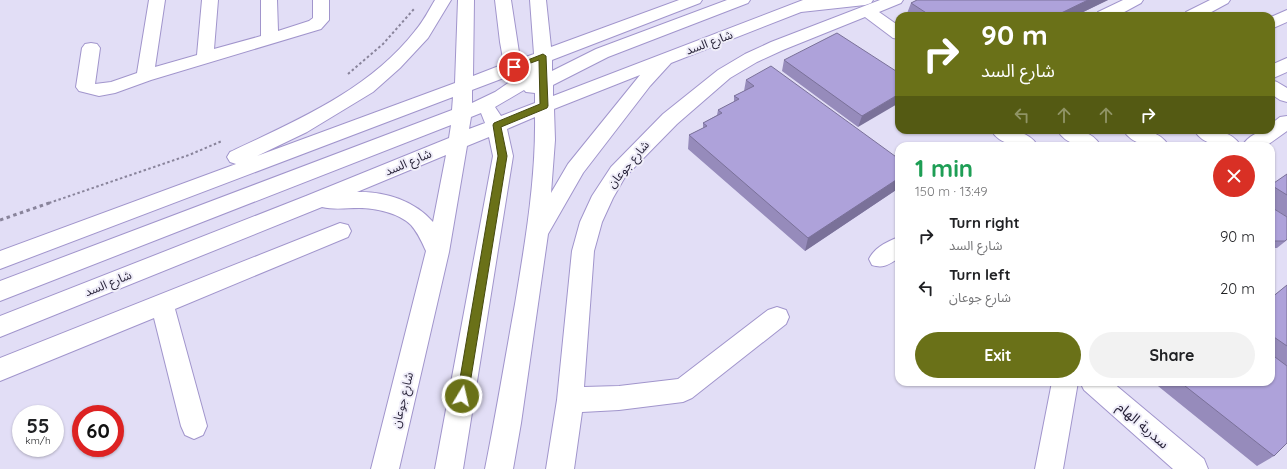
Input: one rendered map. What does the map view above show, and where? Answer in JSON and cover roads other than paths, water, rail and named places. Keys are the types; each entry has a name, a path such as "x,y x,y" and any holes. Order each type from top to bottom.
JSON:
{"main road":[{"path":"145,76 157,0"},
{"path":"205,58 210,0"},
{"path":"269,0 270,38"},
{"path":"91,48 85,87 90,90 99,90 113,87 319,23 322,20 321,0"},
{"path":"133,210 300,127 367,88 394,64 422,34 443,0"},
{"name":"شارع جوعان","path":"385,469 438,252 458,141 464,86 466,0"},
{"path":"503,0 508,42 514,67 524,87 544,106"},
{"path":"499,469 508,423 538,236 545,140 543,56 538,0"},
{"path":"0,260 694,0"},
{"path":"524,87 543,81 602,53 742,0"},
{"name":"شارع السد","path":"0,326 313,202 458,141 491,115 544,106 818,0"},
{"name":"شارع جوعان","path":"560,469 570,400 582,251 590,222 603,196 618,172 670,118 724,74 759,64 866,5 895,0"},
{"path":"1112,12 1135,0"},
{"path":"1200,12 1222,0"},
{"path":"792,11 832,3 866,5 895,30"},
{"path":"1275,22 1287,15"},
{"path":"0,291 461,114 491,115 524,87 543,56"},
{"path":"538,236 575,169 644,82 668,57"},
{"path":"1275,71 1287,64"},
{"path":"449,469 502,156 491,115 464,86"},
{"path":"1275,88 1287,96"},
{"path":"1260,142 1283,131"},
{"path":"1008,134 1021,142"},
{"path":"1073,134 1085,142"},
{"path":"1140,134 1152,142"},
{"path":"1211,134 1224,142"},
{"path":"313,202 363,200 391,204 417,218 427,230 438,252"},
{"path":"0,370 340,231"},
{"path":"880,259 895,249"},
{"path":"162,304 194,426"},
{"path":"570,400 619,398 683,390 777,317"},
{"path":"1049,469 1064,386"},
{"name":"سدرية الهام","path":"1098,386 1194,469"}]}
